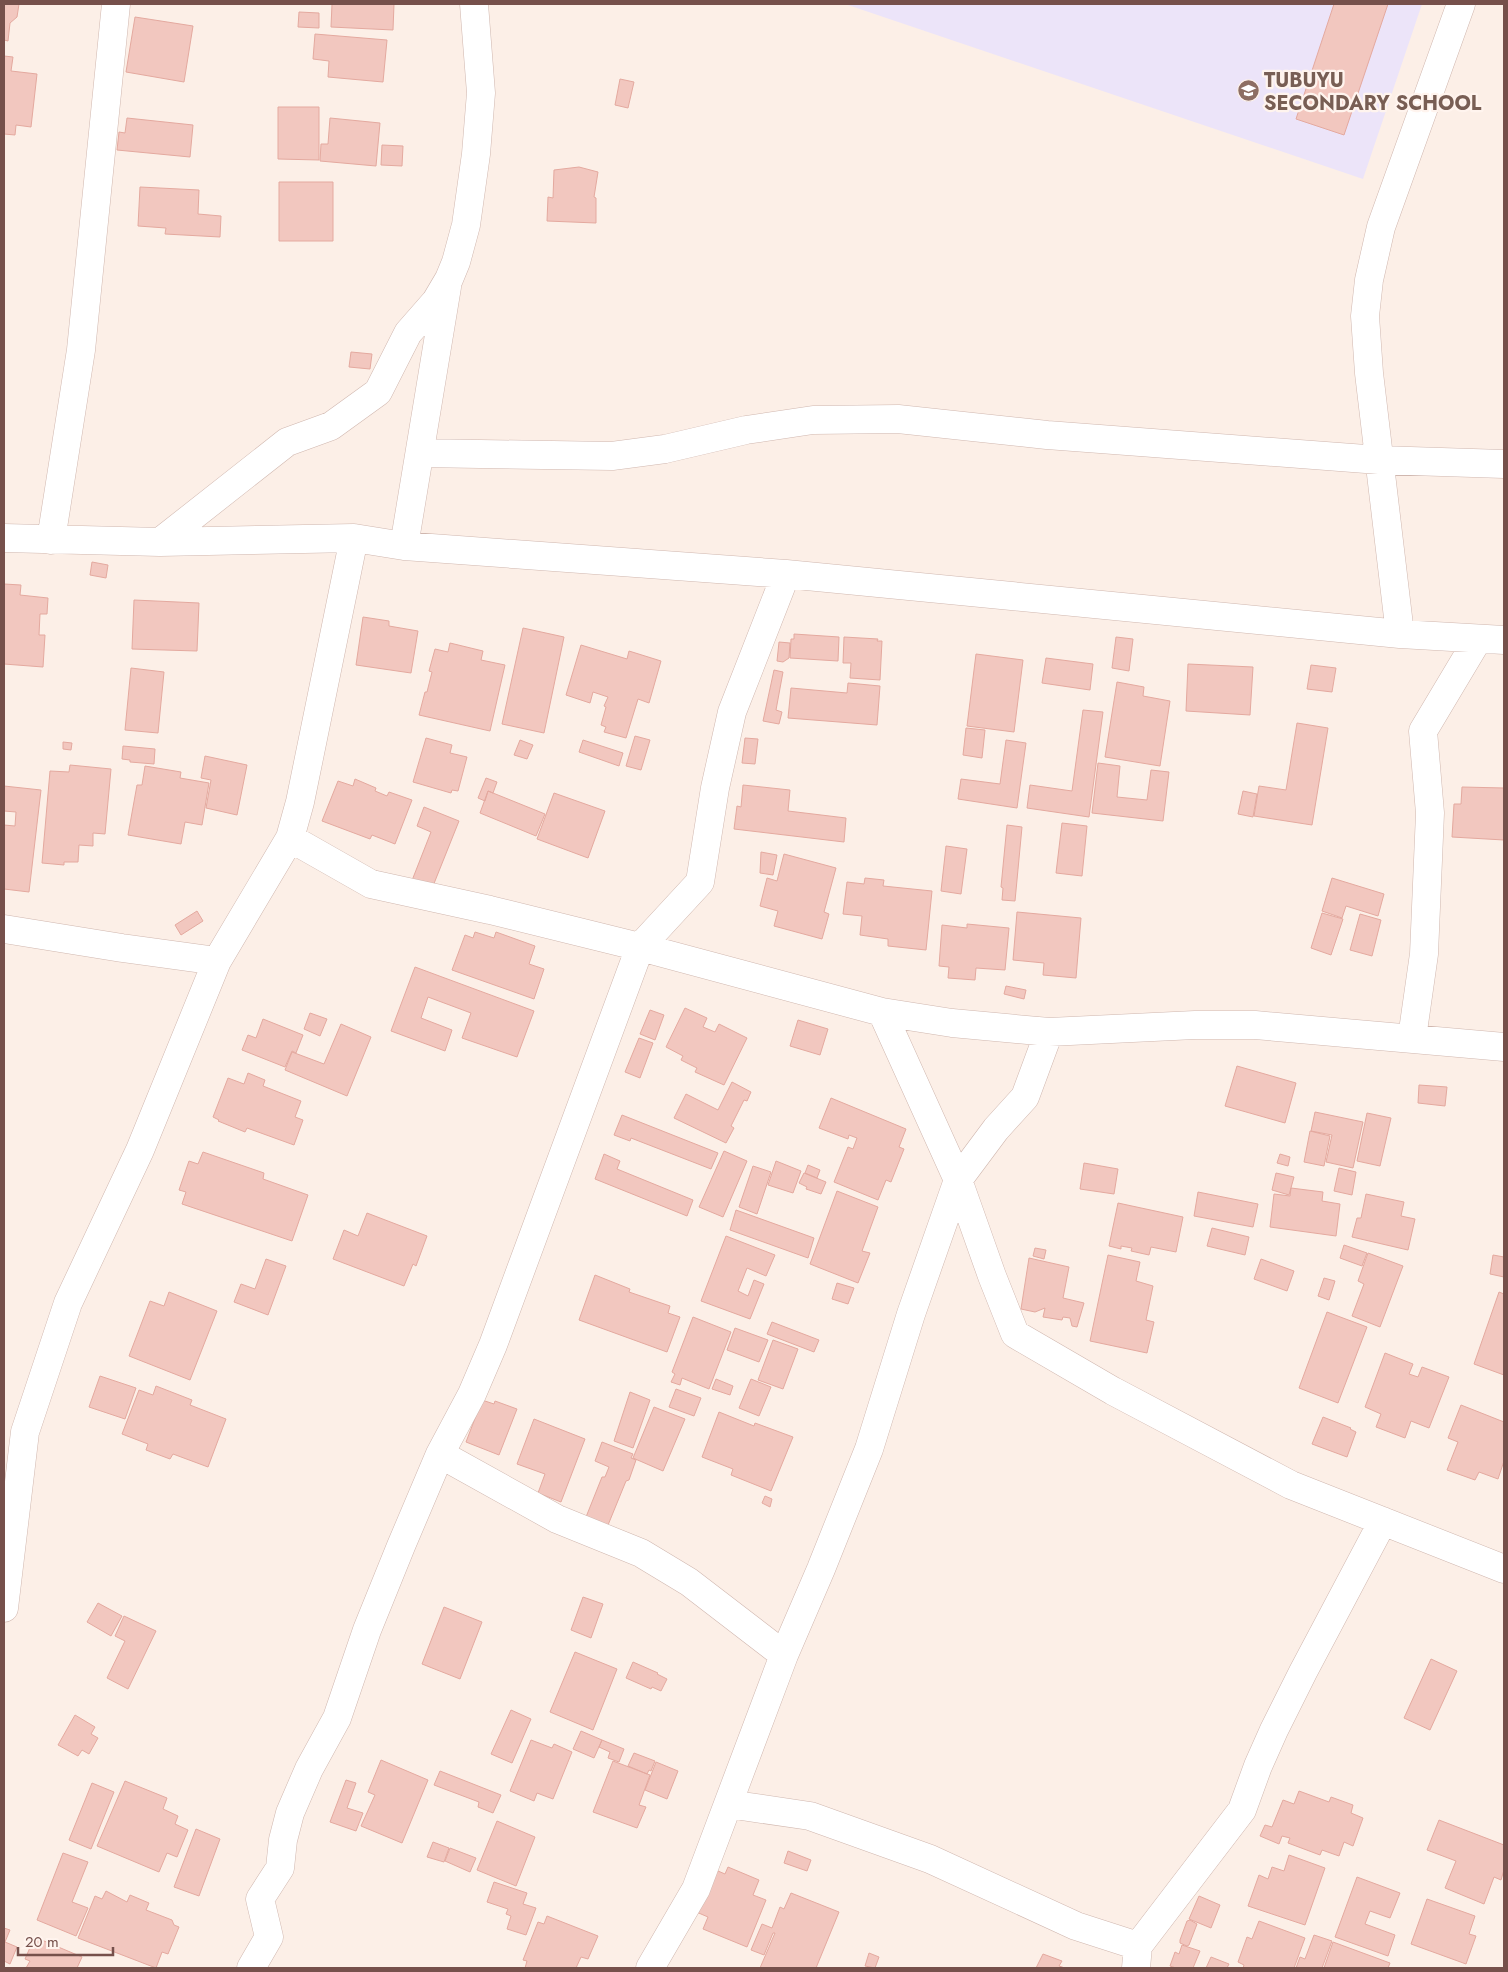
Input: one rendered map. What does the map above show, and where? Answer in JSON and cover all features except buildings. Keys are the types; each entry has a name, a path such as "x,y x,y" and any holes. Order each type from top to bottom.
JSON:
{"street":[{"path":"52,540 81,350 116,4"},
{"path":"404,546 449,279 466,225 476,154 481,93 474,4"},
{"path":"1400,634 1368,354 1366,316 1369,280 1381,227 1461,4"},
{"path":"160,542 287,442 331,426 378,392 408,333 436,301 449,279"},
{"path":"420,453 612,456 665,449 746,430 813,420 898,419 1047,435 1380,460 1504,464"},
{"path":"4,538 160,542 354,538 404,546 786,574 1400,634 1491,640"},
{"path":"4,1608 12,1472 25,1432 68,1302 140,1150 217,961 290,838 300,802 354,538"},
{"path":"251,1968 269,1937 260,1899 280,1868 283,1840 290,1813 309,1769 337,1718 366,1630 440,1454 472,1394 493,1345 640,947 700,882 715,788 732,712 786,574"},
{"path":"1412,1038 1424,954 1430,813 1423,731 1491,640"},
{"path":"290,838 372,884 490,910 640,947 882,1012 952,1023 1049,1032 1195,1025 1255,1025 1504,1047"},
{"path":"4,929 217,961"},
{"path":"882,1012 958,1180 1015,1334 1113,1391 1291,1485 1504,1570"},
{"path":"650,1968 696,1889 784,1655 869,1449 911,1314 958,1180 996,1129 1025,1097 1049,1032"},
{"path":"440,1454 557,1519 641,1553 689,1582 784,1655"},
{"path":"728,1804 810,1816 930,1859 1076,1926 1137,1957 1242,1810 1258,1766 1282,1714 1383,1521"}],"shaded area":[{"name":"TUBUYU SECONDARY SCHOOL","path":"845,4 1422,4 1363,179"}],"place":[{"name":"TUBUYU SECONDARY SCHOOL","path":"1248,91"}]}
